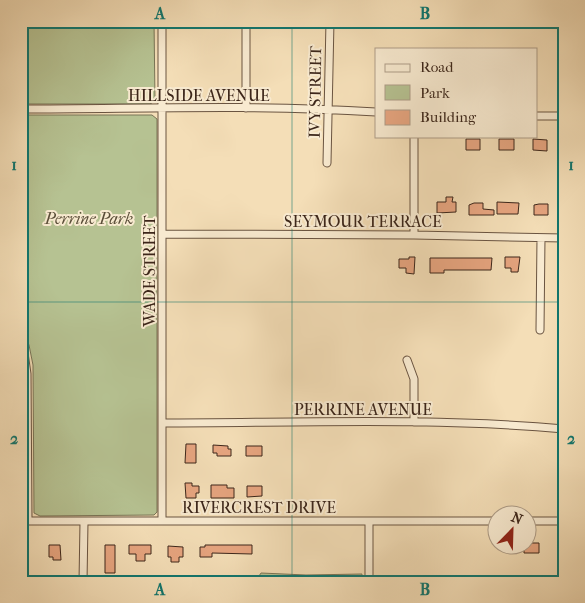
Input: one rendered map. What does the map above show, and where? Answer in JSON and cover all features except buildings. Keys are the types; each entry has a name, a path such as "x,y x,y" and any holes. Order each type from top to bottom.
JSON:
{"street":[{"name":"WADE STREET","path":"162,21 162,521"},
{"path":"246,21 246,108"},
{"name":"IVY STREET","path":"327,163 330,21"},
{"path":"415,23 480,21"},
{"name":"HILLSIDE AVENUE","path":"21,109 246,108 329,109 375,112"},
{"path":"538,116 564,116"},
{"path":"414,138 414,235"},
{"name":"SEYMOUR TERRACE","path":"162,234 414,235 564,238"},
{"path":"540,330 541,238"},
{"path":"21,346 27,374 24,424 24,521"},
{"path":"407,360 414,378 414,422"},
{"name":"PERRINE AVENUE","path":"162,423 414,422 532,426 564,429"},
{"name":"RIVERCREST DRIVE","path":"24,521 488,521"},
{"path":"369,521 369,582"},
{"path":"538,521 564,521"},
{"path":"83,582 84,522"}],"green space":[{"path":"21,21 154,21 155,101 150,104 21,104"},
{"name":"Perrine Park","path":"21,115 152,115 157,119 157,512 154,515 40,516 34,513 33,365 29,345 21,327"},
{"path":"261,573 306,575 362,574 361,582 255,582"}]}
